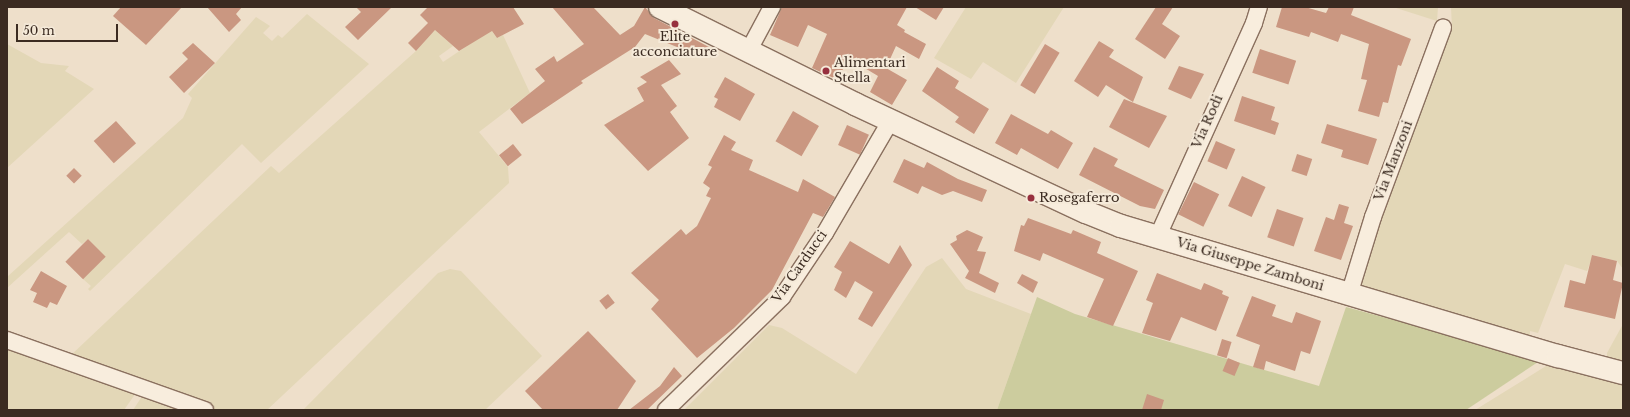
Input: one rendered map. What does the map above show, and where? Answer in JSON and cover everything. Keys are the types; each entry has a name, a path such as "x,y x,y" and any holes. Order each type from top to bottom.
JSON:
{"street":[{"name":"Via Giuseppe Zamboni","path":"660,7 890,120 1086,212 1157,238 1349,295 1623,373"},
{"path":"750,50 772,7"},
{"name":"Via Rodi","path":"1157,238 1254,23 1259,7"},
{"name":"Via Manzoni","path":"1349,295 1373,217 1443,28"},
{"name":"Via Carducci","path":"666,410 782,297 824,233 890,120"},
{"path":"7,340 205,410"}],"shaded area":[{"path":"966,7 1064,7 1016,83 983,62 971,79 934,58"},
{"path":"1393,7 1438,7 1437,21"},
{"path":"1451,7 1623,7 1623,269 1617,261 1593,255 1587,271 1565,264 1538,333 1530,331 1530,340 1362,289 1361,284 1384,207 1452,28"},
{"path":"307,14 369,64 261,163 242,144 90,291 88,289 91,286 83,279 105,257 88,239 82,244 69,232 7,288 7,277 183,118 192,98 188,94 256,17 270,26 263,33 272,41 278,35 282,38"},
{"path":"435,30 453,46 439,56 443,62 491,30 497,38 503,35 530,93 479,132 508,167 509,183 267,410 216,410 69,357 271,166 279,173 416,51"},
{"path":"7,44 41,63 69,66 65,71 94,89 7,168"},
{"path":"942,258 966,289 1031,314 997,410 684,410 769,325 782,328 856,374 926,267"},
{"path":"450,269 461,271 542,356 485,410 303,410 438,273"},
{"path":"1623,324 1623,365 1607,361 1607,353"},
{"path":"7,342 138,390 124,410 7,410"},
{"path":"1550,360 1623,378 1623,410 1475,410 1546,366"},
{"path":"145,392 197,410 133,410"}],"green space":[{"path":"1037,297 1075,314 1319,386 1346,307 1541,360 1466,410 997,410"}],"building":[{"path":"121,7 182,7 146,45 113,16"},
{"path":"207,7 242,7 236,14 241,20 229,32"},
{"path":"356,7 392,7 358,40 345,27 361,12"},
{"path":"428,7 513,7 524,24 497,38 492,31 459,51 435,30 416,51 408,43 428,23 420,15"},
{"path":"552,7 593,7 620,35 634,26 645,7 654,18 709,47 704,58 645,34 635,47 581,81 583,83 522,124 510,109 545,81 535,69 554,56 557,62 584,44"},
{"path":"782,7 907,7 897,25 905,30 904,32 926,44 919,59 896,46 886,68 907,80 892,105 870,92 878,76 848,58 838,80 812,68 827,34 808,25 798,47 770,35"},
{"path":"915,7 944,7 936,20"},
{"path":"1156,7 1173,7 1162,24 1180,36 1165,59 1135,39"},
{"path":"1282,7 1305,7 1326,13 1329,7 1354,7 1351,15 1411,39 1401,66 1398,65 1388,103 1383,102 1379,117 1358,111 1367,80 1361,79 1369,44 1341,34 1338,42 1311,32 1309,37 1276,27"},
{"path":"1099,41 1114,50 1109,57 1143,77 1133,102 1106,85 1098,97 1074,81"},
{"path":"193,43 215,63 184,93 169,77 188,59 182,53"},
{"path":"1045,44 1060,53 1035,94 1020,85"},
{"path":"1260,49 1296,61 1288,85 1252,73"},
{"path":"669,60 681,74 661,85 677,106 670,112 689,138 648,171 604,125 644,101 637,88 647,82 640,77"},
{"path":"1179,66 1204,74 1191,99 1168,89"},
{"path":"937,67 959,81 955,88 989,109 974,134 955,122 959,117 922,91"},
{"path":"725,77 755,94 740,121 714,107 718,99 714,97"},
{"path":"1242,96 1275,107 1271,120 1279,123 1275,135 1234,121"},
{"path":"1124,99 1167,116 1149,148 1109,127"},
{"path":"793,111 819,126 801,156 776,141"},
{"path":"1011,114 1048,134 1051,130 1073,143 1058,169 1021,148 1017,155 995,143"},
{"path":"116,121 136,143 114,163 94,141"},
{"path":"1327,124 1377,139 1368,165 1341,157 1343,150 1321,143"},
{"path":"847,125 869,135 860,155 838,145"},
{"path":"724,135 736,142 731,150 753,160 749,170 798,192 803,179 835,197 823,217 813,213 772,290 734,328 697,358 651,309 659,300 631,273 681,229 686,235 697,226 711,198 706,196 710,188 703,183 712,167 708,165"},
{"path":"1216,141 1235,149 1227,169 1207,161"},
{"path":"513,144 522,155 508,166 499,155"},
{"path":"1094,147 1118,159 1114,166 1164,190 1155,209 1140,206 1079,175"},
{"path":"1297,154 1312,159 1307,176 1291,171"},
{"path":"904,159 924,168 927,162 958,179 987,190 982,202 953,191 942,195 922,186 918,194 893,182"},
{"path":"74,168 82,176 74,184 66,176"},
{"path":"1242,176 1266,187 1252,217 1228,206"},
{"path":"1194,182 1219,194 1203,227 1178,214"},
{"path":"1339,204 1349,207 1344,223 1353,226 1341,260 1314,251 1326,217 1334,220"},
{"path":"1277,209 1303,218 1294,246 1267,237"},
{"path":"1028,218 1071,234 1073,230 1101,242 1097,253 1138,271 1113,326 1087,317 1104,279 1043,253 1040,261 1014,251 1021,225 1024,226"},
{"path":"967,230 983,237 977,251 986,252 979,273 999,283 995,293 965,278 969,271 950,244 957,240 956,236"},
{"path":"88,239 106,257 83,279 65,262"},
{"path":"850,241 889,264 900,245 912,265 872,327 858,319 873,292 855,281 846,298 834,290 842,272 834,267"},
{"path":"1592,255 1617,261 1613,280 1623,283 1615,319 1564,307 1570,280 1585,284"},
{"path":"41,271 67,286 57,305 50,302 47,308 33,302 37,293 30,290"},
{"path":"1157,273 1201,290 1204,283 1223,291 1222,294 1229,297 1216,331 1181,317 1170,341 1142,333 1153,303 1146,300"},
{"path":"1022,274 1038,282 1033,293 1017,283"},
{"path":"608,294 615,303 606,309 599,301"},
{"path":"1252,296 1276,305 1272,316 1292,323 1296,312 1321,321 1310,354 1301,351 1295,371 1266,361 1264,370 1253,367 1260,345 1236,336"},
{"path":"588,331 636,381 617,410 543,410 525,391"},
{"path":"1222,339 1232,342 1227,358 1217,355"},
{"path":"1228,358 1240,363 1234,376 1223,371"},
{"path":"674,367 682,376 647,410 629,410 660,386"},
{"path":"1147,394 1164,400 1161,410 1142,410"}],"place":[{"name":"Elite acconciature","path":"675,24"},
{"name":"Alimentari Stella","path":"826,71"},
{"name":"Rosegaferro","path":"1031,198"}]}
